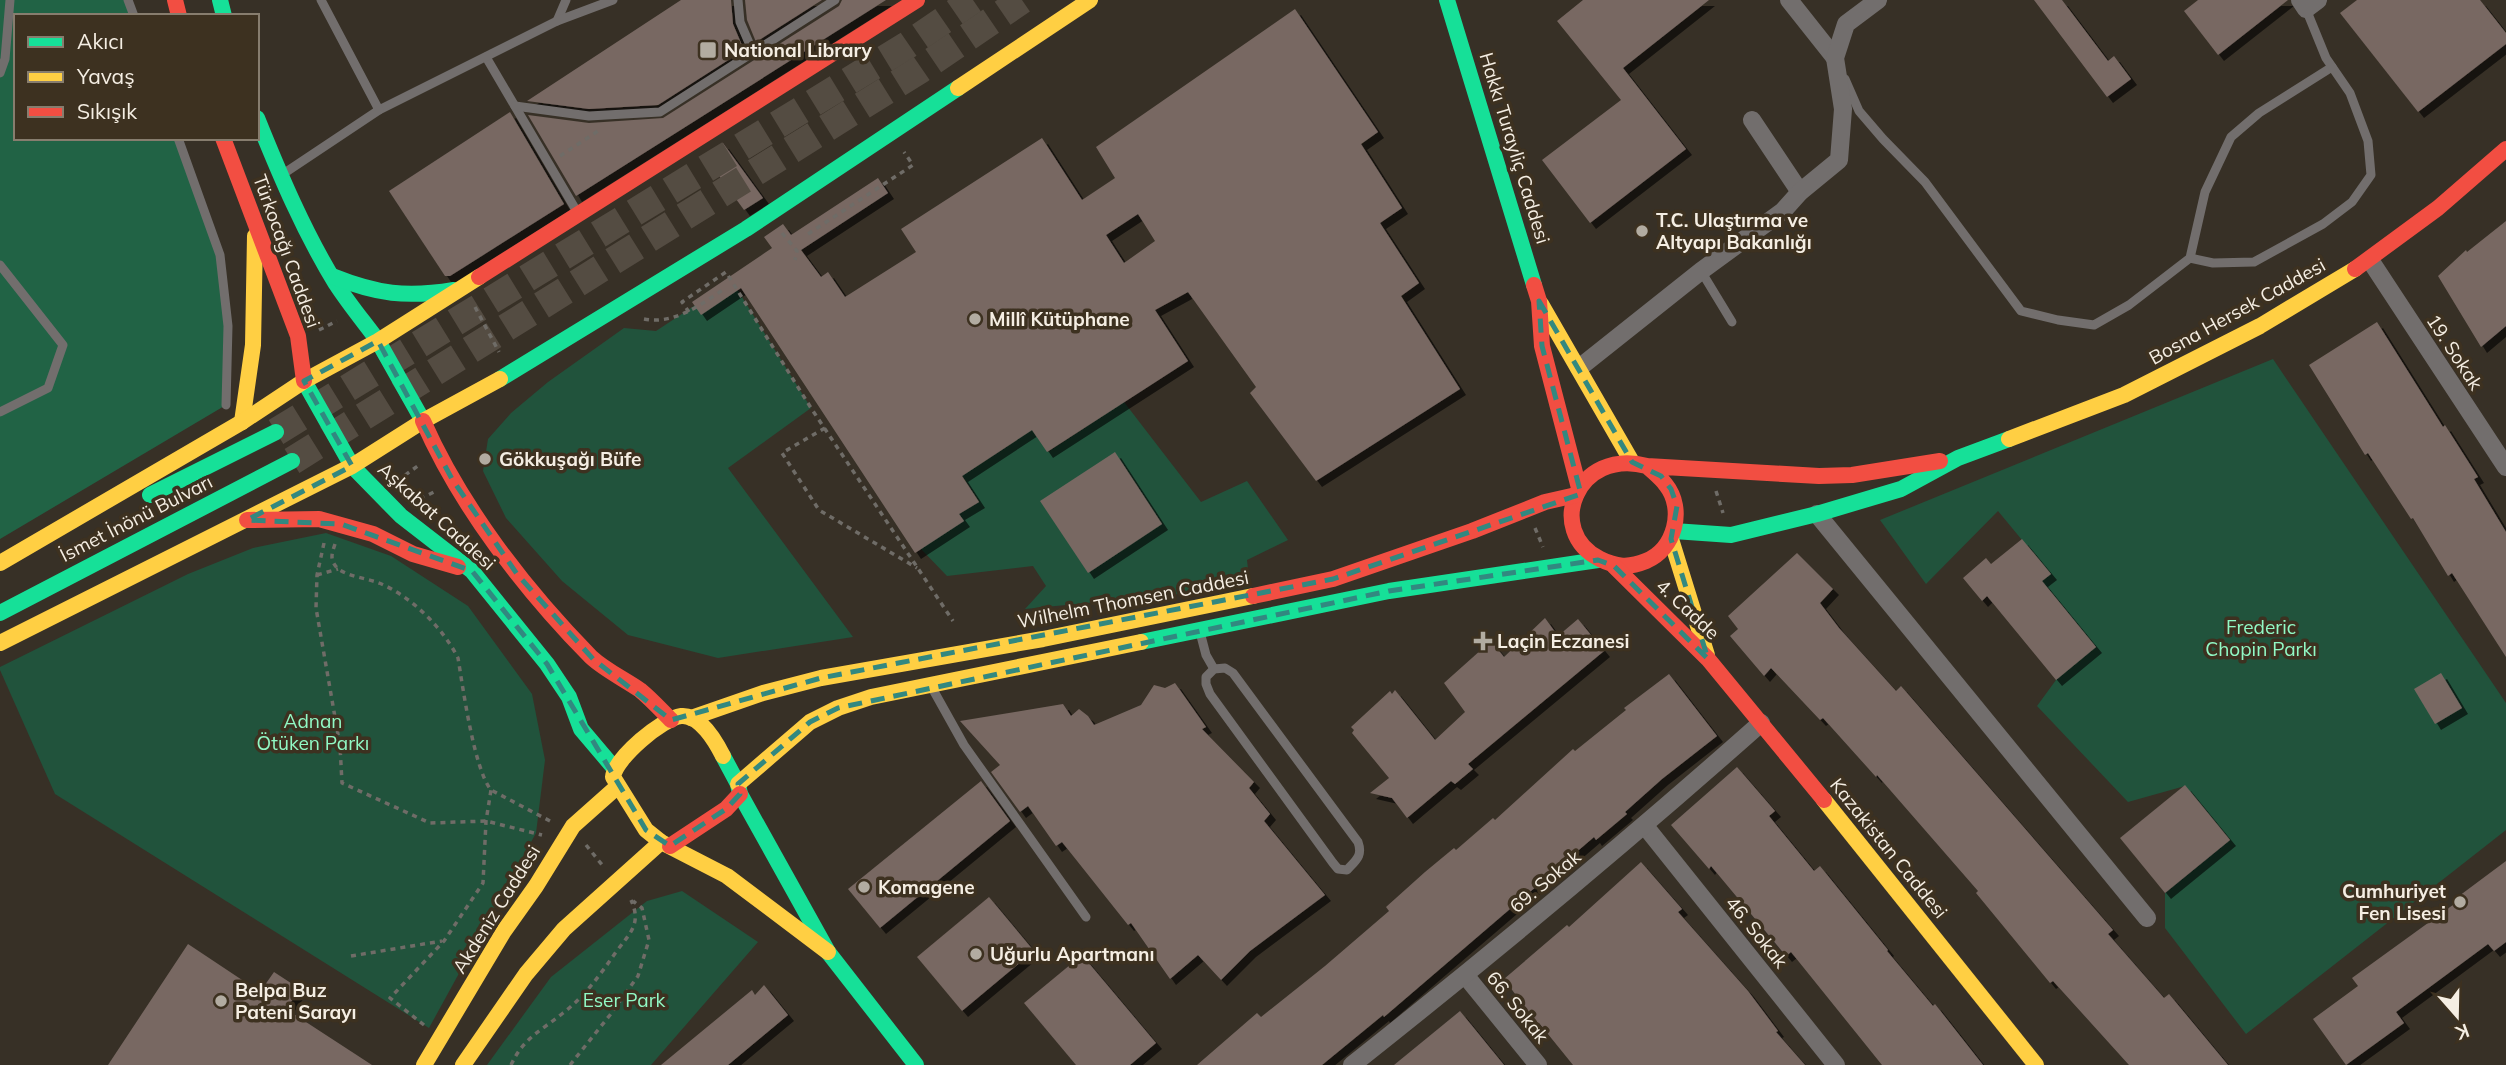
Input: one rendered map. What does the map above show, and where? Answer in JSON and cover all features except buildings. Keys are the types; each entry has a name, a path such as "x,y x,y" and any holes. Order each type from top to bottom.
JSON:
{"main road":[{"path":"0,563 242,422 304,381 377,341 895,10 917,0"},
{"path":"0,643 352,466 424,421 512,372 768,214 1090,0"},
{"name":"Hakkı Turayliç Caddesi","path":"1449,3 1539,301 1542,346 1578,492"},
{"name":"Türkocağı Caddesi","path":"259,123 280,176 332,276 377,341 424,421"},
{"name":"Türkocağı Caddesi","path":"224,140 298,336 304,381"},
{"name":"Bosna Hersek Caddesi","path":"1958,458 2124,395 2260,326 2370,260 2438,208 2506,149"},
{"path":"242,422 253,345 255,225"},
{"path":"332,276 369,292 394,296 419,297 458,289"},
{"name":"Hakkı Turayliç Caddesi","path":"1539,301 1639,464"},
{"name":"Aşkabat Caddesi","path":"304,381 352,466 401,516 472,571 547,664 569,697 581,729 614,768"},
{"name":"Aşkabat Caddesi","path":"424,421 437,453 452,479 517,574 593,659 642,692 671,720"},
{"name":"İsmet İnönü Bulvarı","path":"0,571 276,432"},
{"path":"1606,563 1585,550 1576,536 1572,520 1578,492 1588,476 1601,467 1616,462 1818,476 1852,475 1958,458"},
{"path":"1673,535 1731,535 1817,514 1901,489 1958,458"},
{"name":"İsmet İnönü Bulvarı","path":"0,613 292,461"},
{"path":"463,1065 526,974 564,929 589,905 665,844 726,809 739,789 810,723 838,708 871,697 930,684 1389,591 1606,563 1630,567 1647,562 1661,552 1673,535 1677,523 1677,506 1671,489 1661,476 1639,464"},
{"name":"Wilhelm Thomsen Caddesi","path":"691,718 763,693 821,678 1043,639 1333,579 1578,492"},
{"path":"247,520 319,519 362,530 413,554 472,571"},
{"name":"4. Cadde","path":"1673,535 1708,659"},
{"name":"4. Cadde","path":"1606,563 1708,659"},
{"name":"Kazakistan Caddesi","path":"1708,659 2036,1065"},
{"path":"828,952 727,876 665,844 646,830 613,777 614,768 630,748 681,716 691,718 712,734 828,952 916,1065"},
{"name":"Akdeniz Caddesi","path":"424,1065 504,931 573,826 618,786"}],"street":[{"path":"1790,0 1835,58"},
{"path":"1579,368 1701,271 1783,211 1800,192 1839,160 1843,109 1835,58 1846,24 1878,0"},
{"path":"1752,120 1800,192"},
{"name":"19. Sokak","path":"2370,260 2506,467"},
{"path":"1817,514 2147,918"},
{"name":"69. Sokak","path":"1352,1065 1645,826 1761,723"},
{"name":"46. Sokak","path":"1645,826 1836,1065"},
{"name":"66. Sokak","path":"1465,975 1538,1065"}],"lane":[{"path":"0,73 5,59 10,0"},
{"path":"321,0 379,110"},
{"path":"557,21 566,0"},
{"path":"280,176 379,110 557,21 613,0"},
{"path":"737,0 740,22 753,52"},
{"path":"515,106 589,116 660,112 835,0"},
{"path":"2190,258 2213,263 2254,262 2323,224 2352,202 2371,175 2368,141 2350,93 2326,58 2308,3"},
{"path":"486,57 579,214"},
{"path":"1835,58 1859,111 1925,182 2021,310 2058,320 2094,325 2129,305 2190,258 2205,192 2231,137 2259,113 2332,67"},
{"path":"179,140 220,255 228,326 226,405"},
{"path":"0,265 63,345 48,388 0,412"},
{"path":"1701,271 1732,322"},
{"path":"1199,630 1206,655 1214,669"},
{"path":"1225,668 1233,673 1358,842 1361,851 1359,858 1347,870 1338,869 1333,863 1210,694 1206,677 1214,669 1225,668"},
{"path":"930,684 964,745 1086,917"}],"path":[{"path":"560,156 606,126"},
{"path":"808,234 913,165 891,132"},
{"path":"768,214 797,251 795,260"},
{"path":"690,312 682,302 726,272 953,621"},
{"path":"640,318 657,322 690,312 724,289"},
{"path":"475,307 500,354"},
{"path":"310,334 339,320"},
{"path":"825,428 782,453 819,510 920,570"},
{"path":"420,499 442,487"},
{"path":"1715,489 1724,519"},
{"path":"1531,520 1545,552"},
{"path":"326,533 317,575 316,608 340,746 342,783 430,823 486,821 542,835"},
{"path":"338,533 331,556 331,562 338,569 345,574 362,577 397,590 415,603 453,647 458,658 484,782 491,790 549,820"},
{"path":"317,575 338,569"},
{"path":"441,1038 390,999 444,941 483,883 486,821 491,790"},
{"path":"586,845 606,869"},
{"path":"511,1065 519,1049 536,1032 564,1013 594,984 634,929 636,912 630,898 642,908 649,940 638,976 611,1015 570,1065"},
{"path":"351,956 444,941"}],"highlighted area":[{"path":"1539,301 1632,462 1661,476 1671,489 1677,506 1671,539 1708,659 1614,566 1598,560 1389,591 838,708 810,722 738,784 740,794 726,809 670,846 646,830 547,664 472,571 341,524 247,520 352,466 304,381 378,341 452,479 517,574 593,659 671,720 821,678 1333,579 1581,494 1542,346"}],"green space":[{"path":"0,0 128,0 133,14 14,14 14,140 179,140 220,255 228,326 226,405 0,539"},
{"path":"732,281 811,408 728,468 853,637 718,658 628,635 562,581 506,518 483,471 488,439 511,413 548,382 624,328 656,331"},
{"name":"Frederic Chopin Parkı","path":"2273,359 2506,703 2506,830 2246,1034 2165,928 2165,893 2230,840 2185,786 2128,802 2037,706 2056,680 2042,581 2050,574 1998,511 1926,584 1880,520"},
{"path":"1110,380 1201,502 1247,481 1288,540 1247,560 1250,587 1025,609 1046,586 1033,566 947,576 921,549 959,514 979,502 954,463 983,462 1009,445 1018,408 1048,452 1113,409"},
{"name":"Adnan Ötüken Parkı","path":"326,533 391,556 468,606 532,694 545,760 536,833 429,1028 55,794 0,670 0,667 188,574 253,548"},
{"name":"Eser Park","path":"682,891 758,942 651,1065 487,1065 551,977 647,901"}],"tunnel":[{"path":"276,432 906,46 973,0"},
{"path":"292,461 921,69 1022,0"}],"traffic: fast":[{"path":"220,0 224,14"},
{"path":"1447,0 1534,285"},
{"path":"500,379 746,229 958,88"},
{"path":"259,123 313,244 336,284 378,341"},
{"path":"332,276 363,287 392,293 421,294 454,290"},
{"path":"378,341 423,421"},
{"path":"304,381 352,466"},
{"path":"150,495 276,432"},
{"path":"1674,531 1731,535 1817,514 1901,489 1958,458 2009,439"},
{"path":"0,613 292,461"},
{"path":"352,466 401,516 472,571 547,664 569,697 581,729 614,768"},
{"path":"1141,642 1389,591 1598,560"},
{"path":"723,756 738,784 740,794 828,952 916,1065"}],"traffic: slow":[{"path":"958,88 1090,0"},
{"path":"242,422 253,345 255,236"},
{"path":"2009,439 2124,395 2260,326 2355,269"},
{"path":"0,563 242,422 304,381 378,341 479,277"},
{"path":"1541,304 1632,462"},
{"path":"0,643 352,466 423,421 500,379"},
{"path":"1671,539 1707,655"},
{"path":"691,718 763,693 821,678 1043,639 1253,596"},
{"path":"738,784 810,722 838,708 871,697 1141,642"},
{"path":"723,756 701,724 695,719 681,716 673,718 641,740 622,760 613,777 646,830 661,842 727,876 828,952"},
{"path":"424,1065 504,931 573,826 618,786"},
{"path":"1824,800 2036,1065"},
{"path":"463,1065 526,974 564,929 661,842"}],"traffic: jam":[{"path":"175,0 178,14"},
{"path":"479,277 917,0"},
{"path":"224,140 298,336 304,381"},
{"path":"2355,269 2438,208 2506,149"},
{"path":"1534,285 1539,301 1542,346 1579,488"},
{"path":"423,421 438,453 475,516 542,604 591,657 640,690 671,720"},
{"path":"1647,466 1664,482 1672,495 1676,516 1670,538 1656,555 1634,565 1623,566 1600,559 1583,546 1574,530 1572,512 1576,495 1587,480 1602,469 1623,463 1819,476 1852,475 1940,461"},
{"path":"1253,596 1333,579 1472,531 1545,502 1576,495"},
{"path":"247,520 319,519 373,534 413,554 458,567"},
{"path":"1614,566 1708,659 1824,800"},
{"path":"670,846 726,809 740,794"}],"place":[{"name":"National Library","path":"708,50"},
{"name":"T.C. Ulaştırma ve Altyapı Bakanlığı","path":"1642,231"},
{"name":"Millî Kütüphane","path":"975,319"},
{"name":"Gökkuşağı Büfe","path":"485,459"},
{"name":"Laçin Eczanesi","path":"1483,641"},
{"name":"Komagene","path":"864,887"},
{"name":"Cumhuriyet Fen Lisesi","path":"2460,902"},
{"name":"Uğurlu Apartmanı","path":"976,954"},
{"name":"Belpa Buz Pateni Sarayı","path":"221,1001"}]}
